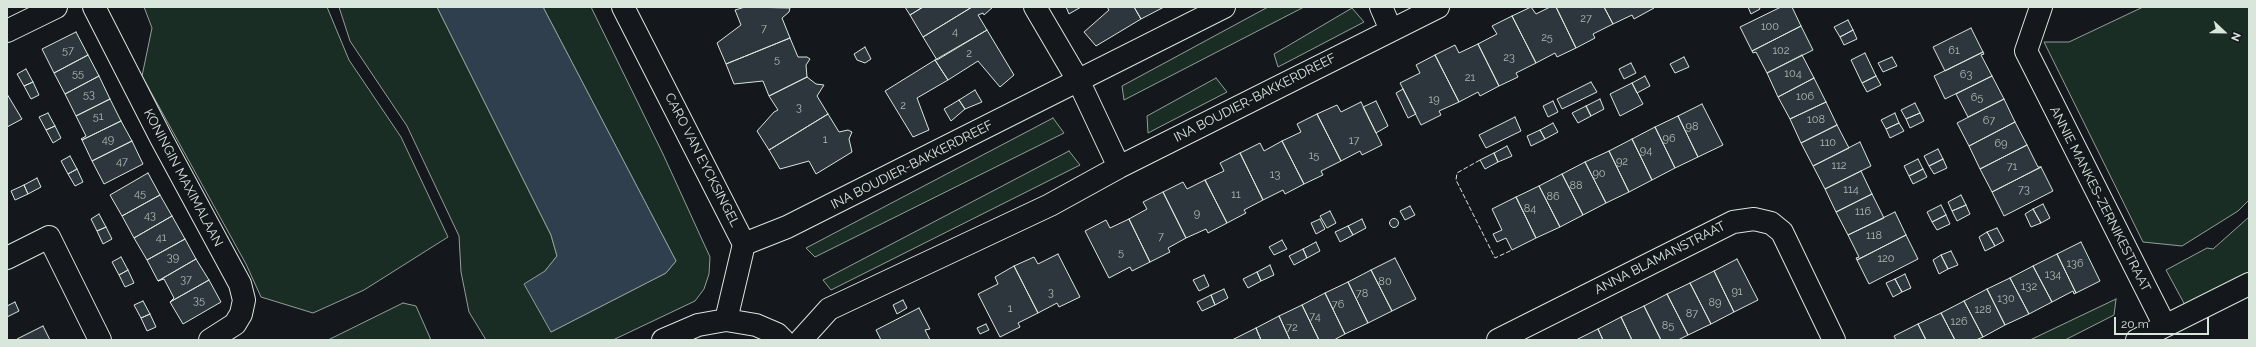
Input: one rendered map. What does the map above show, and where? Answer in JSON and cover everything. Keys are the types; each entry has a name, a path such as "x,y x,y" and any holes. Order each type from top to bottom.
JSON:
{"street":[{"path":"7,31 56,7"},
{"name":"KONINGIN MAXIMALAAN","path":"94,7 161,138 240,284 244,300 241,314 235,324 210,340"},
{"name":"CARO VAN EYCKSINGEL","path":"623,7 744,244"},
{"path":"1035,7 1078,82 1119,167"},
{"name":"INA BOUDIER-BAKKERDREEF","path":"744,244 787,227 1078,82 1224,7"},
{"path":"1381,7 1391,30"},
{"name":"INA BOUDIER-BAKKERDREEF","path":"801,340 829,309 1050,205 1119,167 1438,7"},
{"name":"ANNIE MANKES-ZERNIKESTRAAT","path":"2041,7 2026,51 2165,326"},
{"name":"ANNA BLAMANSTRAAT","path":"1498,340 1733,222 1754,219 1771,223 1782,232 1834,340"},
{"path":"7,258 50,237 100,340"},
{"path":"726,320 744,244"},
{"path":"2137,340 2249,284"},
{"path":"663,340 698,325 726,320 756,325 777,334 783,340"}],"green space":[{"path":"144,7 327,7 349,60 401,137 448,237 364,290 313,313 261,297 246,264 142,76 152,28"},
{"path":"339,7 437,7 551,235 557,256 545,271 551,332 666,273 676,261 543,7 591,7 663,154 710,257 709,274 704,289 695,301 613,340 486,340 469,312 461,272 459,236 407,126 350,41"},
{"path":"1268,7 1304,7 1124,100 1122,86"},
{"path":"2143,7 2249,7 2249,200 2238,211 2182,246 2143,242 2044,42 2069,42"},
{"path":"1352,8 1364,22 1278,67 1274,54"},
{"path":"1216,78 1227,92 1148,133 1147,116"},
{"path":"1053,118 1064,133 815,257 806,248"},
{"path":"1069,151 1080,165 831,290 823,280"},
{"path":"2249,217 2249,272 2185,305 2166,270 2207,248 2213,249"},
{"path":"2116,299 2114,315 2065,340 2030,340"},
{"path":"403,303 416,306 431,340 328,340"}],"water":[{"path":"437,7 543,7 676,261 666,273 551,332 524,284 545,271 557,256 551,235"}],"building":[{"path":"745,7 790,8 789,12 782,18 790,38 726,64 717,43 741,25 735,10"},
{"path":"905,7 923,7 910,15"},
{"path":"923,7 972,7 923,37 910,15"},
{"path":"972,7 993,7 984,15 983,13 978,15 987,30 937,60 923,37"},
{"path":"1066,7 1081,7 1069,14"},
{"path":"1107,7 1134,7 1141,19 1096,46 1084,32 1109,10"},
{"path":"1134,7 1164,7 1141,19"},
{"path":"1531,7 1536,14 1550,7 1556,7 1576,48 1557,57 1555,53 1536,63 1512,16"},
{"path":"1556,7 1604,7 1613,24 1593,34 1595,38 1576,48"},
{"path":"1604,7 1654,8 1634,19 1632,15 1613,24"},
{"path":"1748,7 1759,7 1760,9 1751,14"},
{"path":"1781,7 1792,7 1801,26 1752,51 1740,27"},
{"path":"1512,16 1536,63 1516,73 1518,77 1499,86 1478,44 1497,34 1492,26"},
{"path":"1848,20 1853,30 1840,37 1834,27"},
{"path":"1801,26 1813,50 1767,73 1756,52 1753,53 1752,51"},
{"path":"1971,28 1983,52 1945,71 1933,47"},
{"path":"987,30 1014,75 1000,87 978,61 948,80 935,60"},
{"path":"1853,30 1857,39 1844,45 1840,37"},
{"path":"76,32 88,55 54,73 42,49"},
{"path":"790,38 798,57 807,57 810,59 806,65 807,77 769,96 763,81 734,84 726,64"},
{"path":"1478,44 1499,86 1480,96 1478,92 1459,102 1435,55 1455,45 1459,53"},
{"path":"865,47 871,59 865,63 857,60 854,54"},
{"path":"1983,52 1984,54 1981,55 1992,76 1945,99 1934,76"},
{"path":"1865,53 1876,76 1862,83 1851,60"},
{"path":"88,55 99,76 65,94 54,73"},
{"path":"1435,55 1459,102 1439,111 1441,115 1421,125 1400,83 1420,73 1416,65"},
{"path":"1802,55 1814,78 1778,97 1767,73"},
{"path":"1684,57 1689,67 1675,73 1670,64"},
{"path":"1892,57 1897,66 1883,72 1878,63"},
{"path":"935,60 948,80 917,98 929,130 913,137 885,91"},
{"path":"1631,63 1636,73 1624,79 1619,69"},
{"path":"26,69 33,82 24,86 17,74"},
{"path":"99,76 110,99 76,116 65,94"},
{"path":"1645,76 1650,86 1637,93 1632,83"},
{"path":"1876,76 1881,85 1867,92 1862,83"},
{"path":"1992,76 2004,99 1968,117 1956,94"},
{"path":"807,77 816,84 824,85 817,96 828,114 769,150 757,131 774,112 778,110 769,96"},
{"path":"1814,78 1826,102 1790,119 1778,97"},
{"path":"33,82 39,95 31,99 24,86"},
{"path":"1591,82 1597,92 1562,109 1557,99"},
{"path":"1632,83 1643,104 1620,116 1610,94"},
{"path":"1403,89 1416,114 1408,118 1396,93"},
{"path":"975,90 982,102 965,109 959,100"},
{"path":"7,94 22,119 7,127"},
{"path":"110,99 121,121 82,140 81,139 86,136 76,116"},
{"path":"1600,99 1604,109 1591,116 1586,106"},
{"path":"2004,99 2015,122 1969,146 1957,123"},
{"path":"959,100 965,109 951,121 944,109"},
{"path":"1376,101 1388,126 1376,133 1363,107"},
{"path":"1553,101 1558,112 1548,117 1543,106"},
{"path":"1361,102 1382,145 1362,155 1360,151 1341,161 1317,114 1337,105 1341,112"},
{"path":"1826,102 1837,125 1801,143 1790,119"},
{"path":"1915,103 1920,113 1906,119 1901,110"},
{"path":"1702,104 1723,145 1698,157 1678,116"},
{"path":"1586,106 1591,116 1578,123 1572,113"},
{"path":"48,113 55,126 46,130 39,117"},
{"path":"1895,113 1899,123 1886,129 1881,120"},
{"path":"1920,113 1924,121 1910,128 1906,119"},
{"path":"828,114 839,132 848,130 852,132 849,139 852,152 816,174 809,161 780,169 769,150"},
{"path":"1317,114 1341,161 1321,171 1323,175 1304,184 1282,141 1301,132 1297,124"},
{"path":"1678,116 1698,157 1675,168 1655,127"},
{"path":"1515,117 1521,131 1486,148 1479,135"},
{"path":"121,121 132,141 92,161 82,140"},
{"path":"2015,122 2027,145 1980,169 1969,146"},
{"path":"1553,123 1558,132 1545,139 1540,130"},
{"path":"1899,123 1904,131 1890,138 1886,129"},
{"path":"1837,125 1849,148 1813,166 1801,143"},
{"path":"55,126 61,138 53,143 46,130"},
{"path":"1655,127 1675,168 1652,180 1632,139"},
{"path":"1540,130 1545,139 1531,146 1527,136"},
{"path":"1632,139 1652,180 1629,192 1609,151"},
{"path":"132,141 143,164 104,184 92,161"},
{"path":"1282,141 1304,184 1285,194 1283,190 1263,200 1240,153 1260,143 1264,151"},
{"path":"1860,142 1871,166 1825,189 1813,166"},
{"path":"2027,145 2038,167 2041,167 1992,192 1980,169"},
{"path":"1507,146 1512,156 1498,162 1494,153"},
{"path":"1938,149 1943,159 1929,166 1924,156"},
{"path":"1609,151 1629,192 1606,203 1585,162"},
{"path":"1240,153 1263,200 1244,210 1246,213 1227,223 1205,180 1224,171 1220,163"},
{"path":"1494,153 1498,162 1485,169 1480,160"},
{"path":"70,156 77,169 68,174 61,161"},
{"path":"1918,159 1923,169 1909,176 1904,166"},
{"path":"1943,159 1947,168 1934,174 1929,166"},
{"path":"1585,162 1606,203 1583,215 1562,174"},
{"path":"2041,167 2053,191 2004,216 1992,192"},
{"path":"77,169 83,182 75,186 68,174"},
{"path":"1923,169 1927,177 1913,184 1909,176"},
{"path":"1861,171 1872,194 1836,212 1825,189"},
{"path":"148,173 160,195 122,216 110,195"},
{"path":"1562,174 1583,215 1560,227 1539,186"},
{"path":"37,178 41,187 28,194 24,185"},
{"path":"1205,180 1227,223 1208,233 1206,229 1186,238 1163,192 1183,182 1187,189"},
{"path":"24,185 28,194 15,200 11,191"},
{"path":"1539,186 1560,227 1536,238 1516,197"},
{"path":"1163,192 1186,238 1168,248 1170,252 1150,262 1129,219 1147,209 1143,202"},
{"path":"1872,194 1884,218 1848,235 1836,212"},
{"path":"160,195 172,216 134,238 122,216"},
{"path":"1961,195 1966,205 1952,211 1948,202"},
{"path":"1516,197 1536,238 1512,250 1506,238 1497,242 1493,234 1502,230 1492,209"},
{"path":"2043,204 2050,218 2041,223 2033,209"},
{"path":"1941,205 1946,215 1932,222 1927,212"},
{"path":"1966,205 1970,214 1957,221 1952,211"},
{"path":"1410,206 1415,215 1405,220 1400,211"},
{"path":"2033,209 2041,223 2031,227 2025,214"},
{"path":"1330,211 1336,223 1327,228 1320,216"},
{"path":"1895,212 1906,235 1857,260 1856,258 1859,257 1848,235"},
{"path":"99,214 106,227 97,231 91,219"},
{"path":"1946,215 1950,224 1937,230 1932,222"},
{"path":"172,216 185,239 147,260 134,238"},
{"path":"1129,219 1150,262 1132,271 1130,267 1109,278 1085,231 1106,220 1110,228"},
{"path":"1320,219 1325,229 1316,234 1311,223"},
{"path":"1362,219 1366,228 1353,235 1348,226"},
{"path":"1392,219 1396,219 1398,223 1396,227 1392,227 1390,225 1390,221"},
{"path":"1348,226 1353,235 1340,242 1335,232"},
{"path":"106,227 112,239 103,244 97,231"},
{"path":"1997,228 2004,241 1995,246 1987,232"},
{"path":"1987,232 1995,246 1985,251 1979,237"},
{"path":"1906,235 1918,259 1869,284 1857,260"},
{"path":"185,239 196,259 158,281 147,260"},
{"path":"1282,240 1287,249 1274,255 1269,247"},
{"path":"1316,242 1320,251 1307,258 1303,249"},
{"path":"2081,242 2100,281 2076,293 2057,254"},
{"path":"1303,249 1307,258 1294,265 1289,256"},
{"path":"1951,251 1958,265 1948,269 1941,255"},
{"path":"1058,254 1080,297 1059,307 1057,303 1038,313 1014,266 1034,257 1038,264"},
{"path":"2057,254 2076,293 2074,294 2073,291 2052,302 2033,266"},
{"path":"1941,255 1948,269 1939,274 1933,260"},
{"path":"121,257 128,270 119,275 112,262"},
{"path":"1395,258 1416,299 1392,311 1371,270"},
{"path":"196,259 209,280 170,302 174,298 164,279 158,281"},
{"path":"1737,259 1758,300 1734,312 1714,271"},
{"path":"1270,265 1274,275 1261,281 1257,272"},
{"path":"1014,266 1038,313 1018,323 1020,327 1000,337 978,294 998,284 995,277"},
{"path":"2033,266 2052,302 2029,314 2010,278"},
{"path":"128,270 134,283 125,287 119,275"},
{"path":"1371,270 1392,311 1368,323 1348,282"},
{"path":"1714,271 1734,312 1711,324 1690,283"},
{"path":"1257,272 1261,281 1248,288 1243,279"},
{"path":"1905,274 1911,288 1902,292 1895,279"},
{"path":"1204,275 1209,286 1199,291 1193,280"},
{"path":"2010,278 2029,314 2005,325 1987,289"},
{"path":"1895,279 1902,292 1893,297 1886,283"},
{"path":"209,280 221,302 183,324 170,302"},
{"path":"1348,282 1368,323 1345,334 1325,293"},
{"path":"1690,283 1711,324 1688,335 1667,294"},
{"path":"1224,289 1228,298 1215,305 1211,295"},
{"path":"1987,289 2005,325 1983,337 1964,301"},
{"path":"1325,293 1345,334 1334,340 1319,340 1302,305"},
{"path":"1667,294 1688,335 1678,340 1661,340 1644,306"},
{"path":"1211,295 1215,305 1202,311 1197,302"},
{"path":"903,300 907,308 897,314 893,305"},
{"path":"143,301 150,314 141,318 134,305"},
{"path":"1964,301 1983,337 1976,340 1955,340 1941,313"},
{"path":"15,302 19,311 7,317 7,306"},
{"path":"1302,305 1319,340 1290,340 1279,316"},
{"path":"1644,306 1661,340 1632,340 1621,317"},
{"path":"919,308 930,329 925,330 930,340 881,340 876,330"},
{"path":"1941,313 1955,340 1926,340 1918,324"},
{"path":"150,314 156,327 147,331 141,318"},
{"path":"1279,316 1290,340 1261,340 1256,328"},
{"path":"1621,317 1632,340 1603,340 1598,329"},
{"path":"986,324 989,330 980,334 977,328"},
{"path":"1918,324 1926,340 1896,340 1894,336"},
{"path":"43,326 50,340 17,340 17,339"},
{"path":"1256,328 1261,340 1232,340"},
{"path":"1598,329 1603,340 1576,340"}],"fence":[{"path":"1480,160 1457,173 1456,180 1495,258 1512,250"}]}
